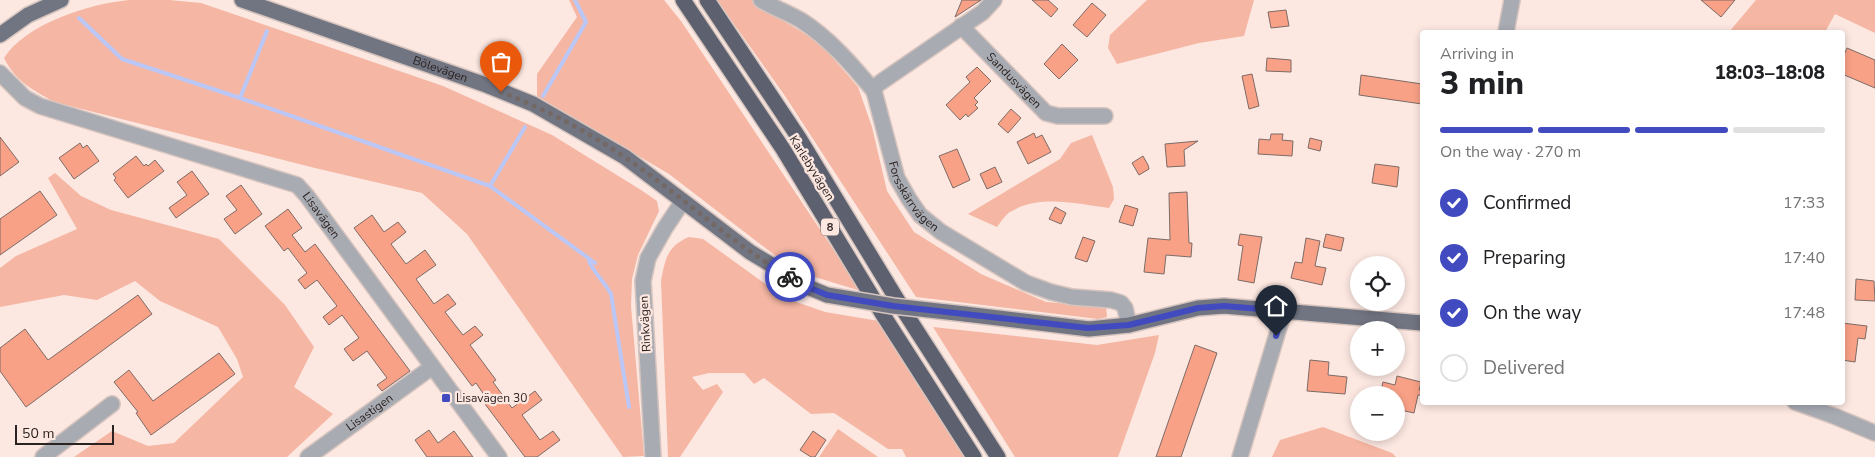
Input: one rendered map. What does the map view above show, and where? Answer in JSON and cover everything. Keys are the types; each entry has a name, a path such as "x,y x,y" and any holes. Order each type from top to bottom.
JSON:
{"highway":[{"name":"Karlebyvägen","path":"683,0 783,149 885,318 974,457"},
{"name":"Karlebyvägen","path":"707,0 799,138 904,311 998,457"}],"main road":[{"path":"0,35 28,15 61,0"},
{"name":"Bölevägen","path":"242,0 486,85 533,104 625,157 750,252 810,288 827,295 893,306 1088,328 1129,325 1198,308 1224,306 1420,323"}],"street":[{"path":"761,0 802,22 842,55 874,91 877,85 983,12 994,0"},
{"path":"1506,30 1512,0"},
{"name":"Sandusvägen","path":"961,26 1046,113 1058,116 1105,116"},
{"name":"Lisavägen","path":"0,73 24,98 40,106 297,185 499,457"},
{"name":"Forsskärrvägen","path":"874,91 897,178 920,215 941,232 1026,283 1072,298 1111,300 1121,303 1125,308 1129,325"},
{"name":"Rinkvägen","path":"653,457 643,281 648,258 683,201"},
{"path":"1240,457 1284,311"},
{"name":"Lisastigen","path":"308,457 432,367"},
{"path":"43,457 112,404"},
{"path":"1803,405 1875,433"}],"shaded area":[{"path":"129,0 169,0 201,3 443,86 552,135 657,201 659,211 638,255 632,279 631,306 644,456 623,457 467,234 422,193 54,102 19,79 4,58 14,46 28,35 60,17 96,6"},
{"path":"569,0 664,0 681,21 861,291 815,277 785,263 669,174 537,96 537,74 577,17"},
{"path":"717,0 752,0 761,8 819,42 858,87 872,127 887,191 914,232 981,274 1046,302 1106,307 1107,317 1098,319 916,297 785,96"},
{"path":"1147,0 1254,0 1244,36 1199,43 1117,64 1108,48 1110,35"},
{"path":"1756,0 1875,0 1875,33 1835,14 1826,30 1731,30"},
{"path":"1092,135 1113,187 1114,199 1109,208 1059,202 1034,203 1010,212 997,227 968,214 1060,159 1071,143"},
{"path":"55,173 81,196 111,210 219,239 285,305 314,347 294,387 333,414 287,457 74,457 112,431 148,446 174,443 243,377 237,359 218,327 160,301 135,281 97,300 64,295 0,307 0,268 16,256 77,229 48,178"},
{"path":"689,237 703,239 785,298 825,312 879,321 965,457 906,457 902,449 888,449 834,413 811,414 764,378 754,384 744,373 709,373 692,377 703,390 717,384 723,392 680,457 668,457 661,281 668,254 676,245"},
{"path":"933,327 1097,345 1159,335 1155,353 1118,457 1015,457"},
{"path":"1323,427 1350,437 1350,441 1360,441 1392,453 1396,457 1272,457 1280,440"},
{"path":"838,429 878,457 819,457"}],"building":[{"path":"962,0 981,0 955,17"},
{"path":"1032,0 1048,0 1058,9 1051,17"},
{"path":"1701,0 1735,0 1721,17"},
{"path":"1092,3 1106,15 1087,37 1073,25"},
{"path":"1286,10 1289,26 1271,28 1268,12"},
{"path":"1062,44 1078,60 1059,79 1044,64"},
{"path":"1847,48 1875,60 1875,88 1845,75 1845,52"},
{"path":"1267,58 1291,60 1291,72 1266,71"},
{"path":"977,67 991,81 974,98 978,102 975,105 978,108 968,117 966,114 960,120 946,105 970,82 966,77"},
{"path":"1252,74 1259,106 1249,109 1242,76"},
{"path":"1361,75 1420,84 1420,104 1359,95"},
{"path":"1011,109 1021,118 1008,133 998,124"},
{"path":"1034,133 1036,138 1042,135 1051,152 1028,164 1017,142"},
{"path":"1271,134 1283,134 1282,140 1293,141 1292,156 1258,154 1259,139 1270,140"},
{"path":"0,137 19,162 0,176"},
{"path":"1310,138 1322,141 1320,151 1308,148"},
{"path":"1198,141 1184,150 1185,166 1167,167 1165,144"},
{"path":"80,143 83,148 87,145 99,161 74,179 59,158"},
{"path":"957,149 970,180 953,188 939,156"},
{"path":"136,156 144,166 146,164 148,166 155,160 164,171 128,198 114,180 116,178 113,174"},
{"path":"1143,156 1149,169 1139,175 1132,163"},
{"path":"1375,164 1399,167 1397,187 1372,183"},
{"path":"995,167 1002,182 987,189 980,174"},
{"path":"192,171 209,194 176,218 169,208 187,195 177,182"},
{"path":"241,185 262,214 235,234 224,219 237,210 226,196"},
{"path":"40,191 57,215 0,255 0,219"},
{"path":"1187,192 1189,243 1192,243 1191,257 1166,255 1164,274 1144,272 1148,238 1170,240 1169,193"},
{"path":"1125,205 1138,209 1133,226 1119,222"},
{"path":"1055,207 1066,213 1061,224 1049,219"},
{"path":"288,209 302,228 292,235 305,252 315,244 410,371 382,391 377,385 387,378 367,351 353,361 344,349 359,338 342,315 329,325 323,317 337,306 317,280 305,289 298,280 307,273 288,248 284,251 265,226"},
{"path":"372,215 384,232 398,222 406,232 391,244 406,264 425,250 436,265 416,279 434,304 448,294 456,304 445,312 463,335 475,326 483,335 470,345 496,380 493,382 512,408 535,391 542,400 522,415 540,440 553,431 560,440 537,457 525,457 485,404 489,402 476,383 472,386 354,228"},
{"path":"1240,234 1262,237 1254,283 1238,280 1243,246 1238,245"},
{"path":"1326,234 1344,238 1341,251 1323,247"},
{"path":"1083,237 1095,241 1087,262 1075,258"},
{"path":"1306,238 1320,241 1315,266 1326,268 1322,285 1291,278 1295,262 1302,263"},
{"path":"1856,279 1874,281 1875,301 1855,300"},
{"path":"138,295 152,314 26,407 0,371 0,348 25,329 48,360"},
{"path":"1845,323 1867,326 1865,339 1858,338 1855,362 1845,360"},
{"path":"1195,345 1217,353 1181,457 1156,457"},
{"path":"219,353 235,374 151,435 136,413 138,412 114,382 129,370 153,401"},
{"path":"1310,360 1329,362 1328,375 1347,377 1345,394 1307,391"},
{"path":"1397,376 1420,382 1420,395 1418,395 1414,413 1405,411 1405,386 1382,386 1383,382 1395,385"},
{"path":"429,430 438,443 454,431 473,457 427,457 415,440"},
{"path":"813,431 826,440 815,457 811,457 800,450"}],"waterway":[{"path":"543,96 586,22 575,0"},
{"path":"79,18 122,59 240,98 490,186 595,263"},
{"path":"240,98 267,31"},
{"path":"490,186 525,127"},
{"path":"589,261 611,294 629,407"}],"way so far":[{"path":"501,92 533,104 625,157 750,252 790,277"}],"place":[{"name":"Lisavägen 30","path":"446,398"}],"route":[{"path":"790,277 827,295 893,306 1088,328 1129,325 1198,308 1224,306 1284,311 1276,336"}]}
